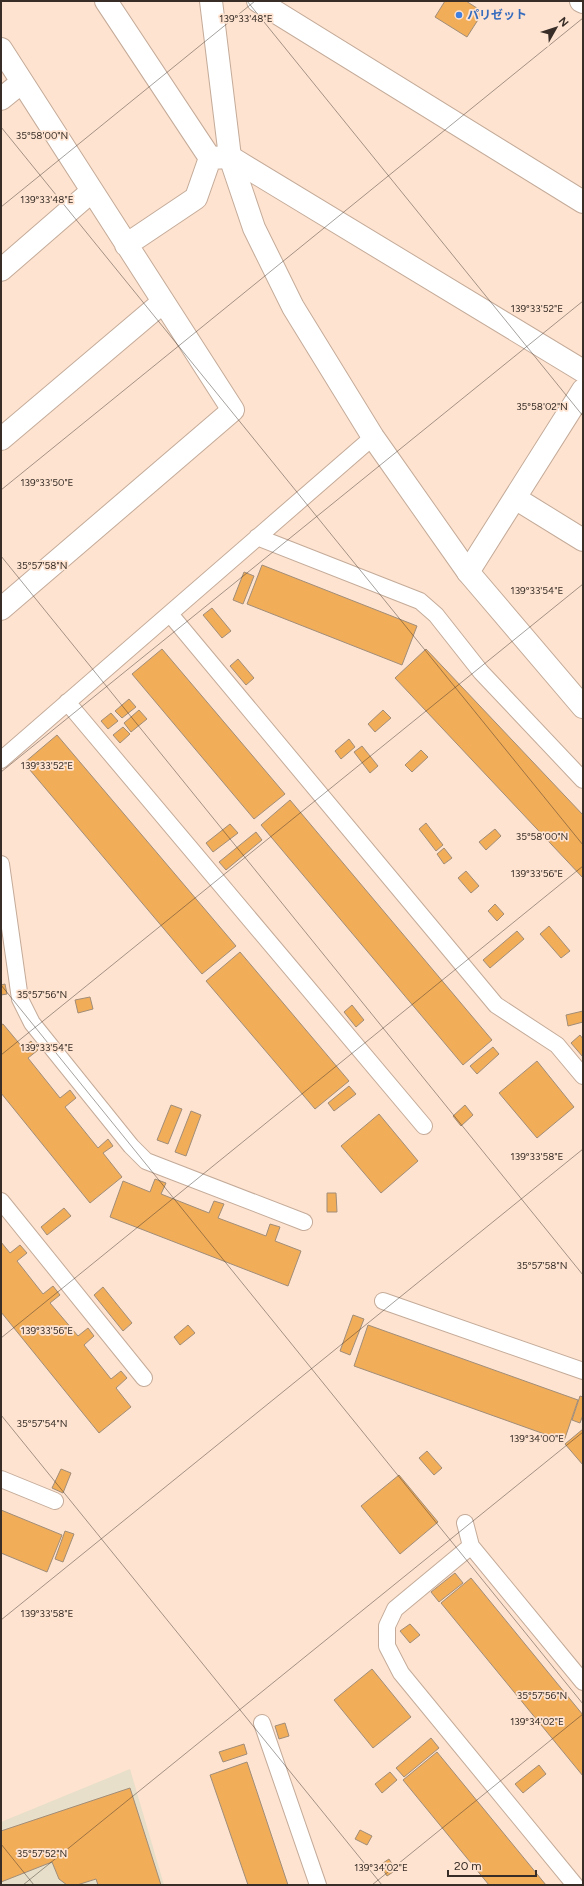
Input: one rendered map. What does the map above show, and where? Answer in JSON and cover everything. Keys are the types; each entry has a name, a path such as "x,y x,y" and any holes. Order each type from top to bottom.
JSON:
{"street":[{"path":"106,1 220,157 293,307 373,437 468,572 583,706"},
{"path":"126,245 196,198 220,157 211,1"},
{"path":"258,1 583,202"},
{"path":"1,49 233,410 1,610"},
{"path":"1,99 22,82"},
{"path":"220,157 583,371"},
{"path":"1,270 92,191"},
{"path":"1,439 163,302"},
{"path":"468,572 583,390"},
{"path":"515,498 583,540"}],"lane":[{"path":"1,760 373,437"},
{"path":"257,537 420,601 436,615 481,672 583,780"},
{"path":"170,614 496,1005 558,1045 583,1076"},
{"path":"67,702 424,1126"},
{"path":"1,864 20,999 32,1023 131,1146 146,1161 304,1222"},
{"path":"1,1201 144,1378"},
{"path":"383,1301 583,1371"},
{"path":"1,1480 55,1501"},
{"path":"465,1523 472,1546 583,1682"},
{"path":"472,1546 395,1609 387,1626 387,1646 400,1673 575,1885"},
{"path":"262,1723 318,1885"}],"shaded area":[{"path":"130,1769 164,1885 1,1885 1,1822"}],"building":[{"path":"445,1 466,1 483,12 467,37 435,17"},
{"path":"262,565 417,626 402,665 247,604"},
{"path":"244,572 254,576 243,604 233,600"},
{"path":"212,608 231,631 222,638 203,615"},
{"path":"162,649 285,794 254,819 132,674"},
{"path":"426,649 583,815 583,878 395,678"},
{"path":"238,659 254,678 246,685 230,666"},
{"path":"129,699 136,707 122,718 115,711"},
{"path":"139,710 147,719 131,732 124,723"},
{"path":"383,710 391,718 375,732 368,724"},
{"path":"111,713 118,721 108,729 101,721"},
{"path":"123,727 130,734 120,743 113,735"},
{"path":"57,735 236,946 202,974 24,763"},
{"path":"349,739 355,747 341,759 335,751"},
{"path":"362,746 378,766 370,773 354,752"},
{"path":"421,750 428,757 412,772 405,765"},
{"path":"290,800 492,1040 463,1065 261,825"},
{"path":"426,823 443,845 436,851 419,829"},
{"path":"230,824 238,833 213,852 206,843"},
{"path":"495,829 501,836 486,850 479,842"},
{"path":"256,832 262,840 226,870 219,862"},
{"path":"444,848 452,858 444,864 437,854"},
{"path":"466,871 479,886 471,893 458,878"},
{"path":"495,904 504,914 497,921 488,911"},
{"path":"549,926 570,951 561,958 540,934"},
{"path":"517,931 524,939 490,968 483,960"},
{"path":"240,952 349,1081 315,1109 206,981"},
{"path":"5,984 7,994 1,995 1,985"},
{"path":"90,997 93,1009 78,1013 75,1000"},
{"path":"352,1005 364,1020 356,1027 344,1012"},
{"path":"583,1011 583,1022 568,1026 566,1015"},
{"path":"3,1024 23,1048 31,1041 38,1050 28,1058 60,1098 70,1090 76,1098 65,1107 98,1148 108,1139 113,1146 103,1153 122,1177 90,1203 1,1093 1,1025"},
{"path":"580,1035 583,1039 583,1057 571,1043"},
{"path":"493,1047 499,1054 477,1074 470,1066"},
{"path":"537,1061 574,1107 537,1138 499,1093"},
{"path":"349,1086 356,1094 334,1111 328,1103"},
{"path":"171,1105 182,1109 168,1144 157,1140"},
{"path":"465,1105 473,1115 461,1126 453,1116"},
{"path":"191,1111 201,1115 186,1156 175,1152"},
{"path":"379,1114 418,1161 381,1193 341,1146"},
{"path":"155,1179 166,1183 161,1194 209,1213 214,1201 224,1204 218,1218 266,1236 270,1224 280,1227 275,1241 301,1251 288,1286 110,1217 123,1181 150,1192"},
{"path":"327,1193 336,1193 337,1212 327,1212"},
{"path":"64,1208 71,1216 47,1235 41,1227"},
{"path":"1,1242 10,1253 20,1245 27,1253 17,1261 43,1294 53,1286 60,1295 50,1303 78,1336 88,1328 94,1336 84,1345 111,1379 121,1371 127,1378 116,1388 131,1407 99,1433 1,1312"},
{"path":"103,1287 132,1323 123,1331 94,1295"},
{"path":"353,1315 364,1319 350,1355 340,1351"},
{"path":"188,1325 195,1333 180,1345 174,1337"},
{"path":"368,1325 578,1400 564,1441 354,1366"},
{"path":"580,1396 583,1397 583,1415 580,1423 572,1420"},
{"path":"583,1429 583,1465 565,1444"},
{"path":"427,1451 442,1468 434,1475 419,1458"},
{"path":"61,1469 71,1473 63,1493 52,1488"},
{"path":"399,1475 438,1522 400,1554 361,1506"},
{"path":"1,1510 62,1535 47,1572 1,1553"},
{"path":"65,1531 74,1534 63,1562 55,1559"},
{"path":"455,1573 463,1583 439,1602 431,1592"},
{"path":"471,1578 583,1715 583,1776 441,1603"},
{"path":"410,1624 420,1635 410,1643 400,1631"},
{"path":"372,1669 411,1717 373,1748 334,1700"},
{"path":"285,1723 289,1736 279,1739 275,1726"},
{"path":"431,1738 439,1748 404,1777 396,1768"},
{"path":"244,1744 247,1754 223,1762 219,1752"},
{"path":"437,1752 546,1885 489,1885 403,1780"},
{"path":"247,1762 288,1885 248,1885 210,1775"},
{"path":"539,1765 546,1774 523,1793 515,1784"},
{"path":"390,1772 397,1780 382,1793 375,1784"},
{"path":"130,1788 161,1885 98,1885 96,1879 77,1885 67,1885 59,1879 52,1862 1,1882 1,1831"},
{"path":"360,1830 372,1836 367,1845 355,1839"},
{"path":"389,1859 396,1870 387,1876 380,1865"}],"place":[{"name":"パリゼット","path":"459,15"}]}
